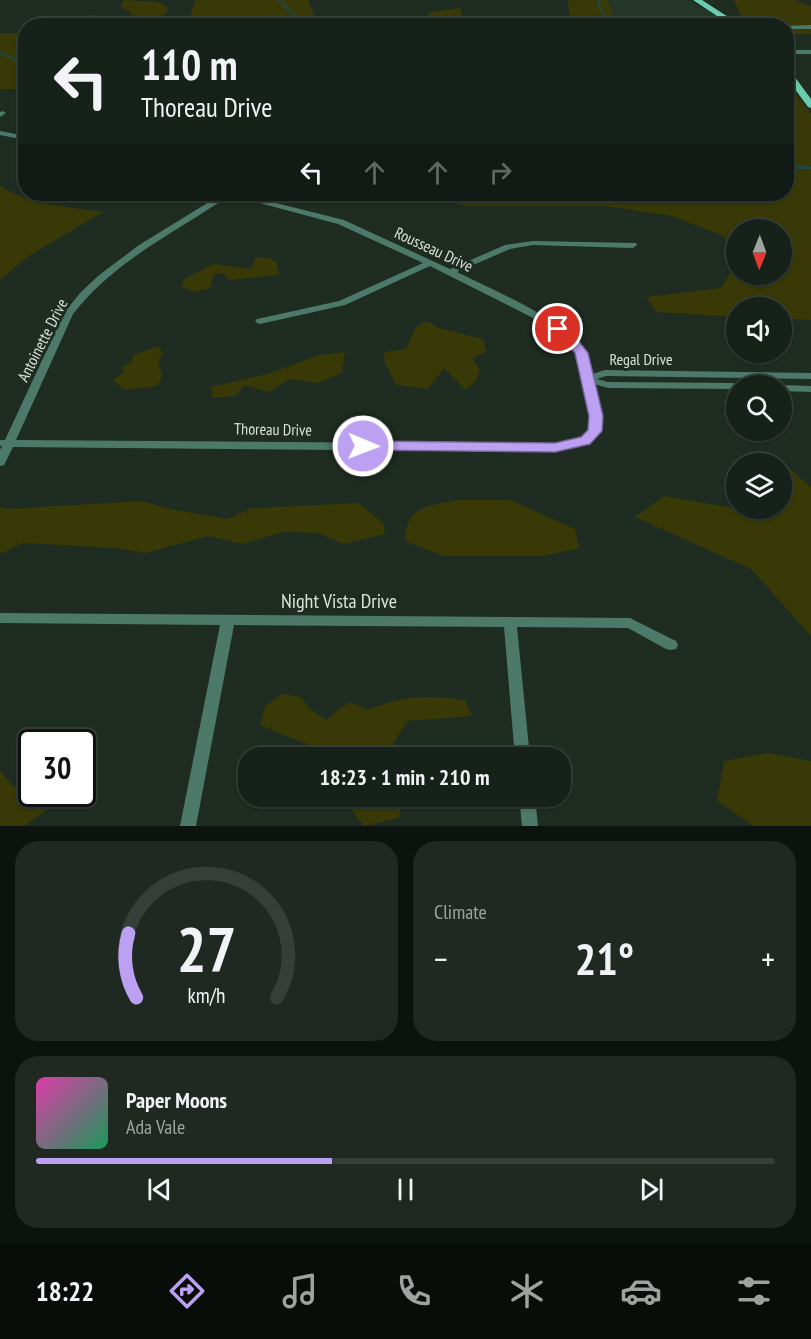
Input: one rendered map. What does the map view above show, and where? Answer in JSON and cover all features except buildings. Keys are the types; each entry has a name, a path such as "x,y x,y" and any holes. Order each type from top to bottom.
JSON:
{"main road":[{"path":"697,0 725,18"},
{"path":"794,82 811,105"}],"street":[{"path":"794,27 811,27"},
{"path":"794,52 811,52"},
{"path":"0,133 18,136"},
{"name":"Antoinette Drive","path":"0,462 5,443 69,313 82,295 102,274 216,201"},
{"name":"Rousseau Drive","path":"260,201 341,222 428,264 450,272 546,321 569,337 582,353 587,379"},
{"path":"450,272 508,247 533,243 633,245"},
{"path":"260,321 342,303 428,264"},
{"name":"Regal Drive","path":"587,379 605,373 811,376"},
{"name":"Thoreau Drive","path":"5,443 566,447 585,441 595,431 596,416 587,379"},
{"name":"Regal Drive","path":"587,379 608,385 726,386"},
{"path":"792,388 811,389"},
{"name":"Night Vista Drive","path":"0,618 630,622 672,645"},
{"path":"188,826 228,620"},
{"path":"510,621 522,747"},
{"path":"528,807 530,826"}],"shaded area":[{"path":"126,0 158,2 167,7 167,12 159,18 128,18 132,13 122,8 121,3"},
{"path":"195,0 308,0 315,18 190,18"},
{"path":"568,0 608,0 614,18 569,18"},
{"path":"608,0 689,0 720,18 614,18"},
{"path":"734,0 795,0 811,6 811,34 794,34 794,18 746,18 739,13"},
{"path":"461,8 461,18 425,18 431,12"},
{"path":"92,15 105,18 82,18"},
{"path":"0,33 18,33 18,89 0,89"},
{"path":"794,91 811,114 811,320 792,319 792,297 726,297 726,316 656,312 646,297 721,288 726,280 726,285 792,285 792,219 726,219 726,240 724,236 672,216 606,206 464,206 448,201 794,201"},
{"path":"0,186 18,194 18,201 37,201 103,212 29,256 0,280"},
{"path":"256,257 269,258 277,263 279,275 229,280 224,273 214,274 210,288 194,292 182,287 184,279 214,264 251,269"},
{"path":"427,321 439,328 483,339 486,352 472,358 480,370 476,381 466,390 444,368 428,389 396,385 385,363 384,352 406,349 416,327"},
{"path":"159,346 163,354 158,360 162,376 158,386 124,390 113,380 124,372 122,368 132,361 133,355"},
{"path":"345,352 342,373 318,383 289,379 269,392 244,385 236,396 212,398 211,387 267,374 319,355"},
{"path":"792,470 811,488 811,636 751,569 635,517 664,496 726,507 726,519 792,519"},
{"path":"456,500 510,500 575,529 579,548 543,556 443,556 405,541 409,520 414,514 427,507"},
{"path":"142,501 170,509 228,519 252,508 359,503 384,524 385,534 344,544 318,533 284,532 242,544 208,536 146,553 116,548 23,543 0,554 0,507 8,509"},
{"path":"282,694 301,697 310,709 326,720 349,702 367,710 393,701 415,697 438,697 465,700 472,716 407,721 393,744 395,747 311,747 260,725 265,706"},
{"path":"768,753 811,761 811,826 754,826 717,801 724,761"},
{"path":"0,771 14,787 18,783 18,807 51,807 24,826 0,826"},
{"path":"350,807 401,807 399,818 364,826"}],"waterway":[{"path":"279,0 297,18"},
{"path":"599,0 599,7 607,18"},
{"path":"0,53 18,61"},
{"path":"794,167 811,168"}],"route":[{"path":"363,446 555,448 585,441 595,431 596,416 582,353 569,337 558,329"}]}
